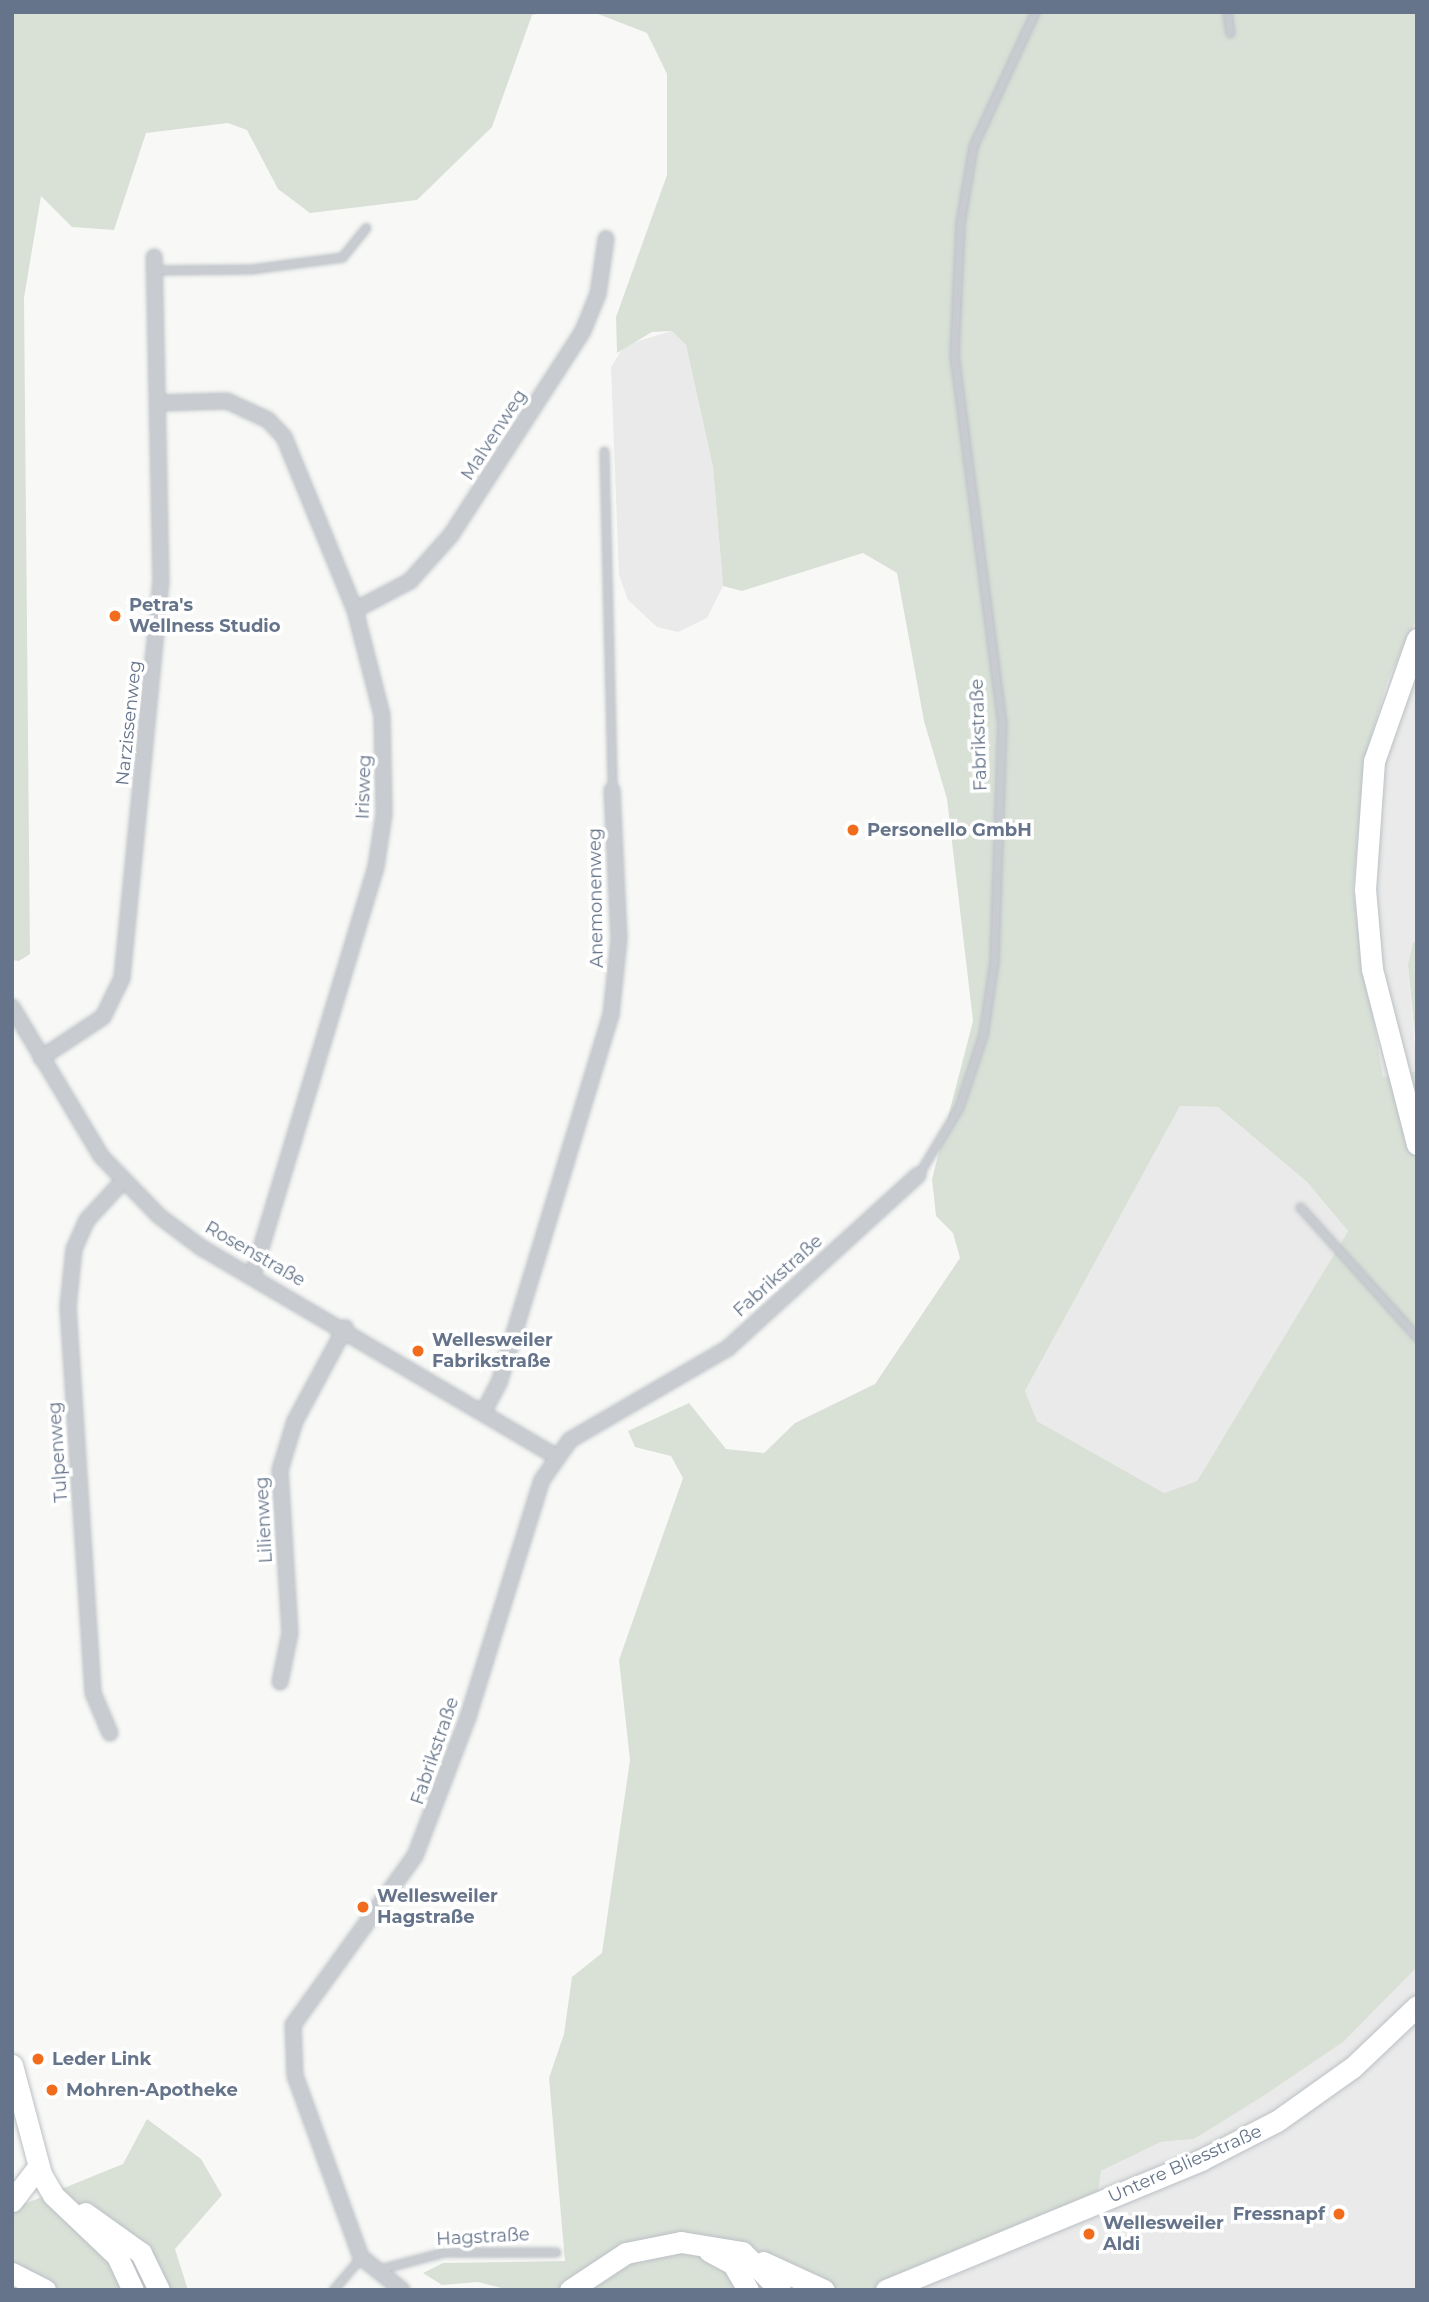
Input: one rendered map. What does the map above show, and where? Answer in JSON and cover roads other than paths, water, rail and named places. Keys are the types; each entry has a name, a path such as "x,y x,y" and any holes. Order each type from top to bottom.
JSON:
{"main road":[{"path":"1417,639 1374,761 1365,889 1372,969 1417,1144"},
{"name":"Untere Bliesstraße","path":"886,2290 1201,2160 1277,2121 1353,2067 1417,2006"},
{"path":"12,2065 16,2098 38,2167 52,2195 117,2256 133,2290"},
{"path":"12,2201 38,2167"},
{"path":"52,2195 141,2253 159,2290"},
{"path":"681,2242 733,2264 748,2290"},
{"path":"570,2290 626,2253 681,2242 742,2252 824,2290"},
{"path":"742,2252 780,2290"},
{"path":"12,2273 45,2290"}],"street":[{"name":"Malvenweg","path":"355,610 410,581 451,535 583,331 598,294 606,239"},
{"name":"Narzissenweg","path":"41,1058 103,1017 122,978 161,583 154,263"},
{"name":"Irisweg","path":"159,403 227,401 268,420 297,463 355,610 382,715 384,814 357,936 253,1275"},
{"name":"Anemonenweg","path":"485,1409 499,1383 611,1015 619,939 612,790"},
{"name":"Rosenstraße","path":"12,1007 41,1058 122,1182 202,1248 485,1409 554,1455"},
{"name":"Fabrikstraße","path":"402,2290 372,2271 361,2257 295,2076 293,2025 415,1856 554,1455 729,1348 918,1175"},
{"name":"Tulpenweg","path":"110,1733 93,1693 68,1307 74,1249 87,1220 122,1182"},
{"name":"Lilienweg","path":"280,1682 290,1633 280,1469 295,1421 345,1328"}],"lane":[{"name":"Fabrikstraße","path":"918,1175 959,1107 983,1035 994,961 1002,724 954,356 960,223 973,146 1035,12"},
{"path":"1227,12 1230,33"},
{"name":"Narzissenweg","path":"154,263 251,269 342,257 366,227"},
{"name":"Anemonenweg","path":"604,451 612,790"},
{"path":"1300,1207 1417,1337"},
{"name":"Hagstraße","path":"372,2271 444,2252 555,2252"},
{"path":"333,2290 361,2257"}],"place":[{"name":"Petra's Wellness Studio","path":"115,616"},
{"name":"Personello GmbH","path":"853,830"},
{"name":"Wellesweiler Fabrikstraße","path":"418,1351"},
{"name":"Wellesweiler Hagstraße","path":"363,1907"},
{"name":"Leder Link","path":"38,2059"},
{"name":"Mohren-Apotheke","path":"52,2090"},
{"name":"Fressnapf","path":"1339,2214"},
{"name":"Wellesweiler Aldi","path":"1089,2234"}]}
